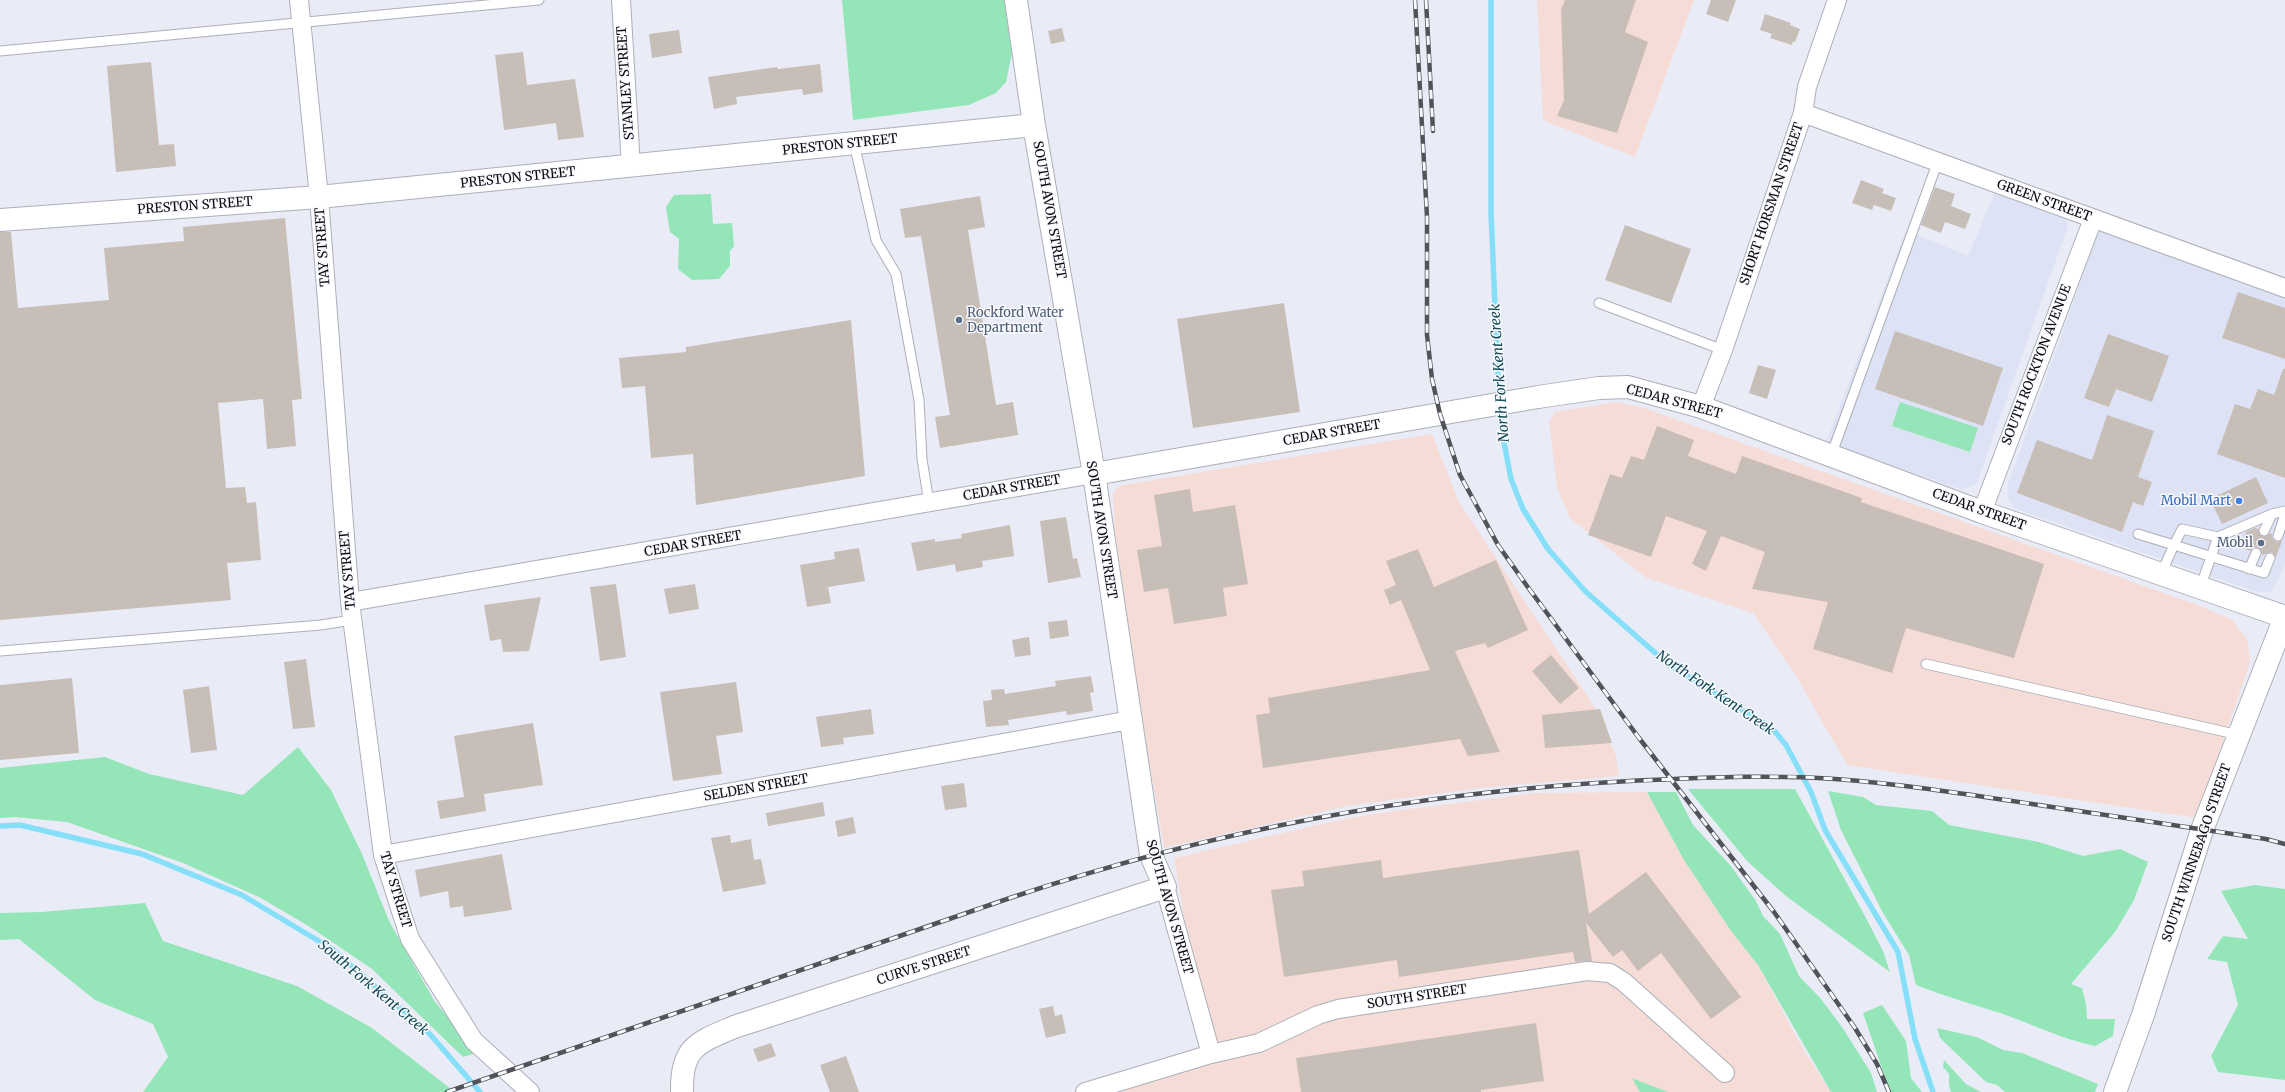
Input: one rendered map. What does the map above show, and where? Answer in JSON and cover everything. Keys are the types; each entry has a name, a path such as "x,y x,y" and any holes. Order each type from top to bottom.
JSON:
{"street":[{"name":"TAY STREET","path":"299,0 319,197 350,602 383,855 410,939 474,1041 530,1092"},
{"name":"STANLEY STREET","path":"621,0 632,167"},
{"name":"SOUTH AVON STREET","path":"1016,0 1034,125 1094,474 1151,855 1165,887 1211,1054"},
{"name":"SHORT HORSMAN STREET","path":"1701,407 1723,350 1804,113 1807,87 1837,0"},
{"name":"GREEN STREET","path":"1804,113 2285,288"},
{"name":"PRESTON STREET","path":"0,220 319,197 632,167 1034,125"},
{"name":"SOUTH ROCKTON AVENUE","path":"1982,512 2093,218"},
{"name":"CEDAR STREET","path":"350,602 1476,408 1599,388 1628,387 1701,407 1982,512 2285,617"},
{"name":"SOUTH WINNEBAGO STREET","path":"2115,1092 2143,1015 2202,830 2285,617"},
{"name":"SELDEN STREET","path":"383,855 1130,720"},
{"name":"CURVE STREET","path":"682,1092 683,1064 688,1053 711,1037 734,1027 1165,887"},
{"name":"SOUTH STREET","path":"1085,1092 1211,1054 1259,1043 1279,1035 1304,1021 1338,1009 1587,971 1610,973 1624,982 1725,1073"}],"lane":[{"path":"0,51 539,0"},
{"path":"854,143 876,240 896,274 919,400 922,458 930,503"},
{"path":"1831,456 1938,161"},
{"path":"1599,303 1723,350"},
{"path":"2161,574 2182,529 2218,537 2272,514 2285,512 2278,536"},
{"path":"2264,531 2272,514"},
{"path":"2138,534 2210,558 2264,573 2270,558"},
{"path":"2200,588 2218,537"},
{"path":"2249,569 2256,553"},
{"path":"0,651 321,625 352,620"},
{"path":"1926,664 2239,735"}],"shaded area":[{"path":"1537,0 1694,0 1635,157 1543,120"},
{"path":"1995,192 2064,215 2068,226 1977,483 1963,490 1826,443 1906,230 1968,256"},
{"path":"2106,228 2285,292 2285,563 2277,583 2270,592 2257,592 2016,509 2008,500 2008,484 2098,233"},
{"path":"1617,402 1647,409 2200,606 2231,619 2247,639 2250,662 2197,818 1847,765 1796,676 1753,613 1645,577 1570,518 1557,488 1549,422 1555,412"},
{"path":"1432,434 1459,502 1594,706 1616,756 1619,776 1480,788 1347,806 1164,848 1141,713 1115,532 1113,494 1117,488 1123,485"},
{"path":"1647,792 1684,860 1733,934 1758,965 1804,1051 1831,1092 1668,1092 1633,1079 1640,1092 1108,1092 1224,1061 1191,959 1174,858 1348,818 1401,810 1536,793"}],"green space":[{"path":"842,0 1004,0 1012,53 1006,82 996,93 969,105 853,120"},
{"path":"711,194 713,224 732,223 734,246 730,251 730,266 719,279 692,280 678,269 679,239 670,232 666,207 674,195"},
{"path":"1900,402 1978,428 1970,452 1892,426"},
{"path":"298,747 331,790 362,854 389,921 435,1002 467,1039 476,1053 463,1057 372,969 310,927 261,898 183,863 67,822 15,817 0,818 0,768 105,757 149,774 243,795"},
{"path":"1688,789 1795,789 1866,918 1883,951 1890,972 1786,896 1747,861"},
{"path":"1828,791 1863,797 1876,805 1932,811 1949,825 2039,842 2083,856 2120,849 2148,862 2134,900 2115,932 2071,984 2082,988 2086,1004 2087,1019 2115,1019 2113,1036 2095,1046 2083,1043 1916,985 1909,955 1883,913 1841,830"},
{"path":"1647,792 1676,792 1693,825 1730,865 1756,901 1763,916 1780,934 1799,976 1821,999 1842,1027 1871,1073 1877,1092 1831,1092 1758,965 1731,931 1684,860"},
{"path":"2255,885 2285,889 2285,1080 2218,1072 2211,1056 2238,1005 2227,962 2207,959 2223,936 2248,939 2221,891"},
{"path":"145,903 163,941 297,986 372,1028 455,1092 143,1092 168,1057 153,1024 95,1000 19,939 0,940 0,913 42,912"},
{"path":"1882,1005 1906,1041 1911,1078 1922,1092 1890,1092 1863,1013"},
{"path":"1937,1028 1977,1037 2003,1050 2022,1053 2098,1084 2095,1092 2005,1092 1997,1085 1986,1082 1940,1038"},
{"path":"1944,1060 1966,1084 1981,1092 1951,1092 1949,1085 1949,1074 1943,1067"},
{"path":"1632,1078 1668,1092 1640,1092"}],"building":[{"path":"1565,0 1636,0 1625,32 1648,42 1617,133 1557,116 1564,100 1561,10"},
{"path":"1711,0 1736,0 1728,22 1706,14"},
{"path":"1765,14 1791,23 1790,25 1800,29 1795,42 1793,41 1792,45 1770,38 1772,34 1760,30"},
{"path":"1062,28 1065,41 1051,44 1048,31"},
{"path":"679,30 682,53 652,58 649,34"},
{"path":"523,52 527,85 575,79 584,137 558,140 556,123 504,130 495,55"},
{"path":"151,62 159,145 174,144 176,166 116,172 107,66"},
{"path":"820,64 823,92 803,95 802,89 736,97 737,104 714,109 708,77 777,67 778,69"},
{"path":"1861,180 1884,189 1882,193 1896,198 1891,211 1874,205 1872,210 1852,203"},
{"path":"1935,187 1955,194 1951,206 1971,214 1965,229 1945,222 1941,233 1921,225"},
{"name":"Rockford Water Department","path":"980,196 985,227 968,230 996,405 1013,402 1018,435 940,448 935,417 950,415 921,236 905,238 900,209"},
{"path":"285,218 302,399 292,400 296,446 267,449 263,399 218,403 226,488 245,487 247,503 256,502 261,560 227,563 231,600 0,620 0,232 11,232 18,308 109,300 104,248 184,241 183,227"},
{"path":"1625,225 1691,249 1671,303 1605,280"},
{"path":"2238,292 2285,308 2285,359 2222,338"},
{"path":"1284,303 1300,412 1193,428 1177,319"},
{"path":"851,320 865,476 696,505 693,454 651,458 645,386 622,388 619,358 686,352 686,347"},
{"path":"1895,331 2003,368 1983,426 1875,389"},
{"path":"2108,334 2169,356 2152,402 2116,389 2109,407 2084,398"},
{"path":"1758,365 1776,370 1767,399 1749,393"},
{"path":"2283,369 2285,369 2285,478 2217,454 2235,404 2250,409 2258,389 2274,395"},
{"path":"2107,415 2154,431 2138,477 2152,482 2143,506 2133,502 2122,532 2017,493 2037,440 2092,460"},
{"path":"1657,426 1694,440 1688,456 1736,474 1742,456 1862,498 1861,502 2044,564 2014,658 1906,628 1892,673 1813,649 1828,602 1752,589 1765,552 1721,536 1706,571 1692,564 1707,531 1666,516 1651,557 1588,535 1610,474 1622,478 1631,456 1644,460"},
{"name":"Mobil Mart","path":"2256,477 2268,503 2222,524 2210,499"},
{"path":"1190,489 1193,512 1235,505 1248,584 1223,588 1227,616 1174,624 1168,588 1144,592 1137,550 1162,546 1154,495"},
{"path":"1066,517 1073,559 1077,558 1081,577 1048,583 1040,521"},
{"path":"1010,525 1014,556 982,561 983,567 956,572 955,564 917,571 911,543 935,539 935,542 962,538 961,534"},
{"name":"Mobil","path":"2255,528 2258,529 2261,536 2267,536 2270,533 2276,542 2282,541 2276,557 2272,552 2262,555 2261,550 2258,547 2253,548 2250,551 2240,547 2246,532"},
{"path":"859,548 865,581 828,587 831,603 807,607 800,565 835,559 834,552"},
{"path":"1418,549 1434,587 1496,560 1528,630 1488,648 1485,643 1455,651 1500,752 1468,756 1460,739 1263,768 1256,715 1270,713 1268,698 1430,670 1401,600 1390,605 1384,590 1396,585 1386,561"},
{"path":"616,584 626,657 600,661 590,587"},
{"path":"695,584 699,609 669,614 664,589"},
{"path":"541,597 529,651 503,652 501,639 490,641 484,605"},
{"path":"1067,620 1069,636 1050,639 1048,622"},
{"path":"1029,637 1031,655 1015,657 1012,640"},
{"path":"1551,655 1579,688 1560,704 1532,671"},
{"path":"306,659 315,727 293,729 284,662"},
{"path":"1091,676 1094,692 1090,693 1093,711 1067,715 1066,711 1008,720 1009,725 986,727 983,701 992,700 991,690 1004,689 1005,694 1056,686 1055,681"},
{"path":"72,678 79,753 0,760 0,685"},
{"path":"736,682 743,732 716,736 722,774 673,781 660,692"},
{"path":"209,686 217,750 191,753 183,690"},
{"path":"871,709 874,734 843,738 844,744 821,747 816,717"},
{"path":"1600,709 1612,743 1545,748 1542,715"},
{"path":"533,723 543,785 484,794 486,811 440,819 437,801 464,797 454,736"},
{"path":"964,783 967,807 945,810 941,786"},
{"path":"823,802 825,816 768,826 766,813"},
{"path":"853,817 856,833 838,837 835,821"},
{"path":"730,835 731,843 751,839 754,860 761,859 766,884 723,892 711,838"},
{"path":"1579,850 1589,914 1646,872 1741,997 1711,1019 1661,953 1638,971 1622,950 1613,957 1586,923 1592,961 1575,962 1573,952 1399,977 1397,960 1284,977 1271,890 1304,886 1302,871 1381,860 1383,878"},
{"path":"502,854 512,910 464,917 463,906 450,908 448,891 420,897 415,870"},
{"path":"1053,1006 1055,1016 1062,1014 1066,1033 1046,1038 1039,1009"},
{"path":"1536,1023 1544,1081 1481,1090 1481,1092 1301,1092 1296,1058"},
{"path":"771,1043 776,1056 758,1062 753,1049"},
{"path":"846,1056 859,1092 830,1092 820,1065"}],"waterway":[{"name":"North Fork Kent Creek","path":"1491,0 1491,213 1499,399"},
{"name":"North Fork Kent Creek","path":"1500,408 1501,427 1511,479 1523,509 1548,549 1586,592 1669,665 1772,728 1786,745 1811,792 1825,830 1898,952 1915,1039 1933,1092"},
{"name":"South Fork Kent Creek","path":"0,826 20,825 142,854 242,895 332,949 429,1033 480,1092"}],"railway":[{"path":"1415,0 1427,217 1427,335 1432,379 1440,414 1460,475 1498,545 1639,738 1774,912 1855,1028 1877,1064 1889,1092"},
{"path":"1426,0 1433,131"},
{"path":"447,1092 1010,898 1086,874 1239,834 1316,818 1471,794 1550,786 1630,781 1732,777 1835,779 1958,793 2266,839 2285,844"}],"place":[{"name":"Rockford Water Department","path":"959,320"},
{"name":"Mobil Mart","path":"2239,501"},
{"name":"Mobil","path":"2261,543"}]}
